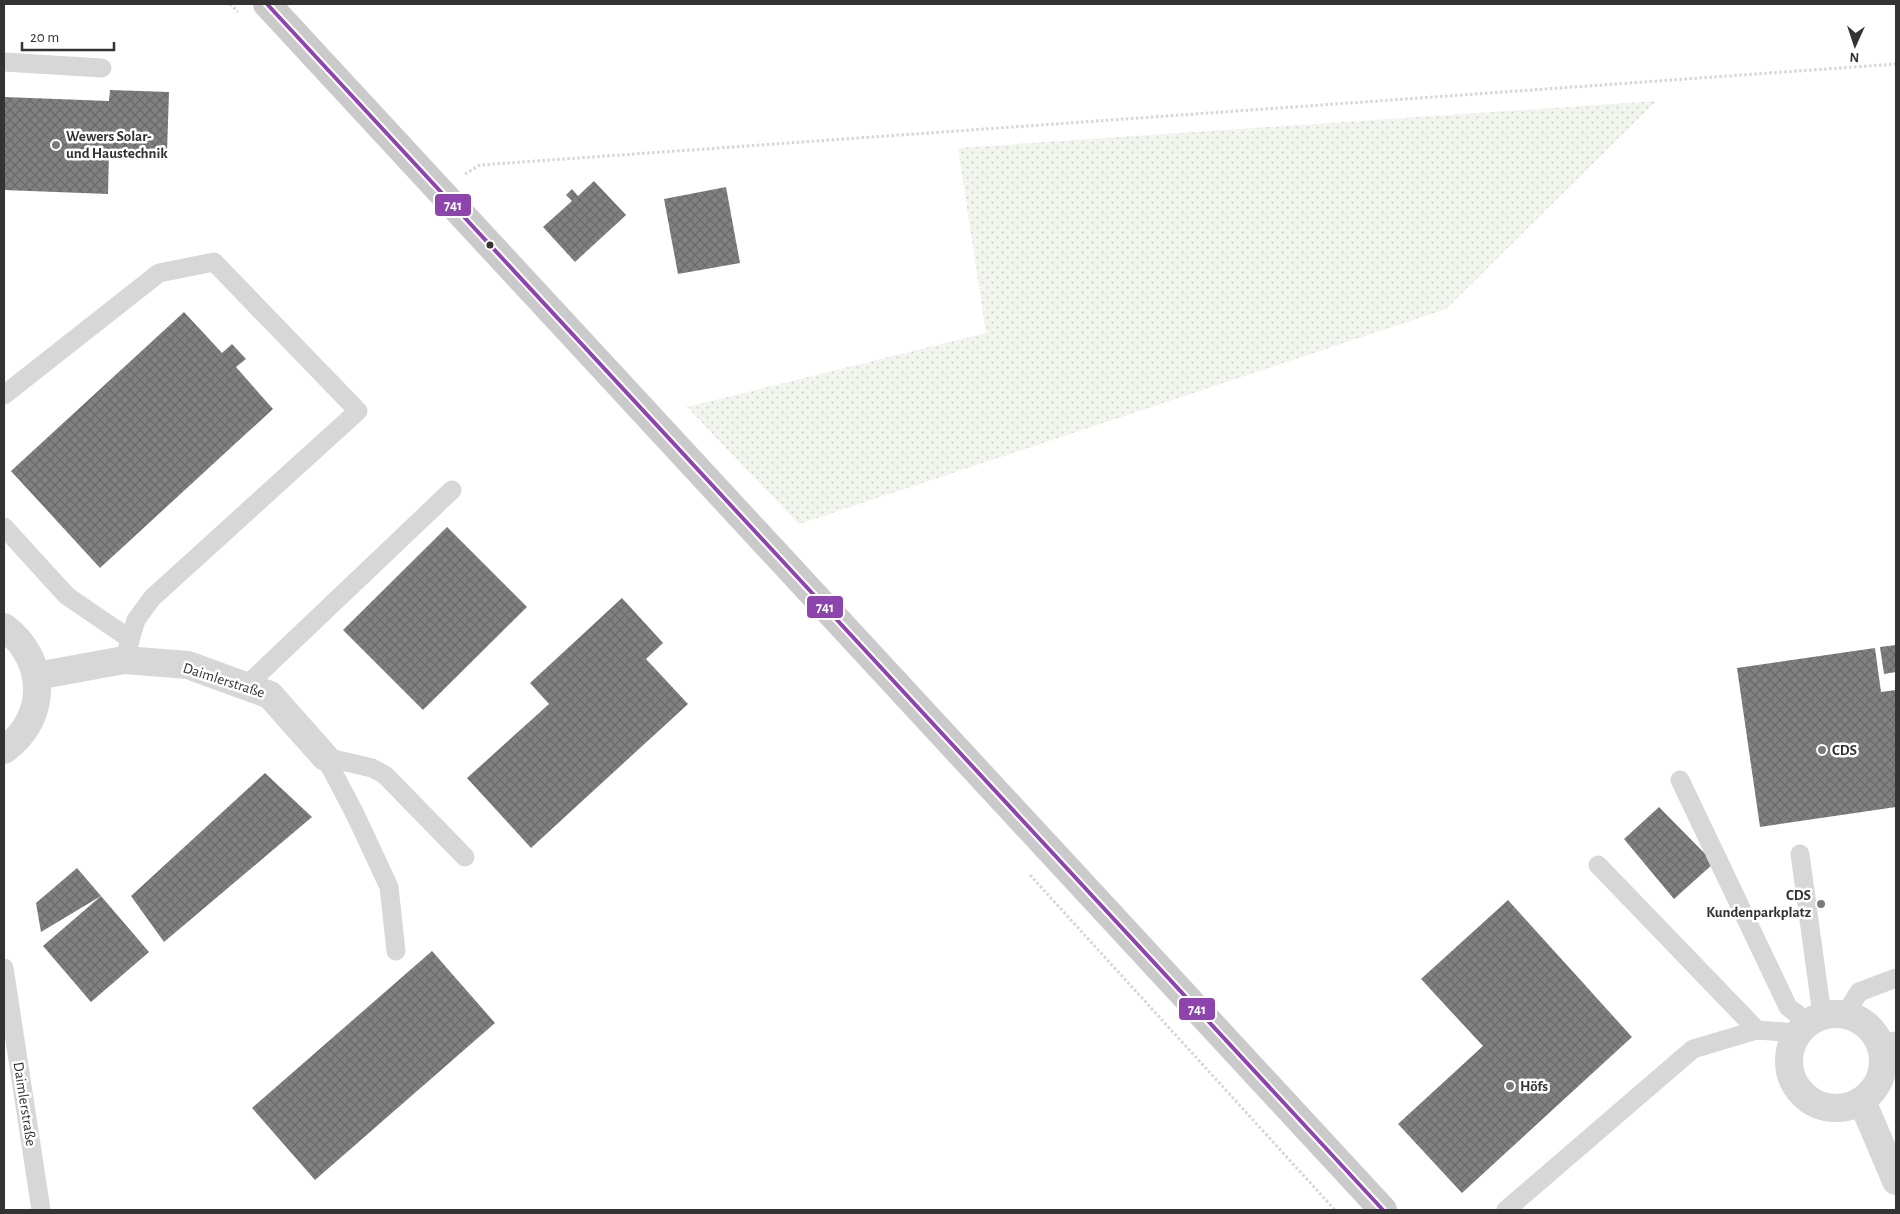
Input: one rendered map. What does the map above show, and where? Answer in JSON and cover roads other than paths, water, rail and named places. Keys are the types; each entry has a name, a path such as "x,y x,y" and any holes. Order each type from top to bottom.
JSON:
{"main road":[{"path":"268,4 1383,1210"}],"street":[{"path":"4,627 15,635 29,654 37,676 37,699 29,723 15,742 4,750"},
{"name":"Daimlerstraße","path":"37,676 127,650 188,665 270,695 325,757"},
{"path":"1818,1021 1865,1023 1888,1042 1881,1078 1873,1091 1862,1101 1849,1107 1834,1108 1820,1105 1807,1098 1797,1088 1791,1074 1789,1060 1791,1046 1818,1021"},
{"path":"1862,1101 1896,1181"}],"lane":[{"path":"4,62 102,68"},
{"path":"4,395 159,273 214,262 358,411 152,598 136,620 127,650 67,596 4,526"},
{"path":"246,686 452,490"},
{"path":"325,757 372,768 385,775 465,857"},
{"path":"325,757 355,814 388,886 396,950"},
{"path":"1680,780 1788,1007 1818,1021"},
{"path":"1800,854 1818,1021"},
{"path":"1598,865 1757,1030"},
{"name":"Daimlerstraße","path":"4,968 41,1210"},
{"path":"1506,1210 1693,1049 1757,1030 1818,1021 1859,992 1896,978"}],"place":[{"name":"Wewers Solar- und Haustechnik","path":"56,145"},
{"name":"CDS","path":"1822,750"},
{"name":"CDS Kundenparkplatz","path":"1821,904"},
{"name":"Höfs","path":"1510,1086"}]}
